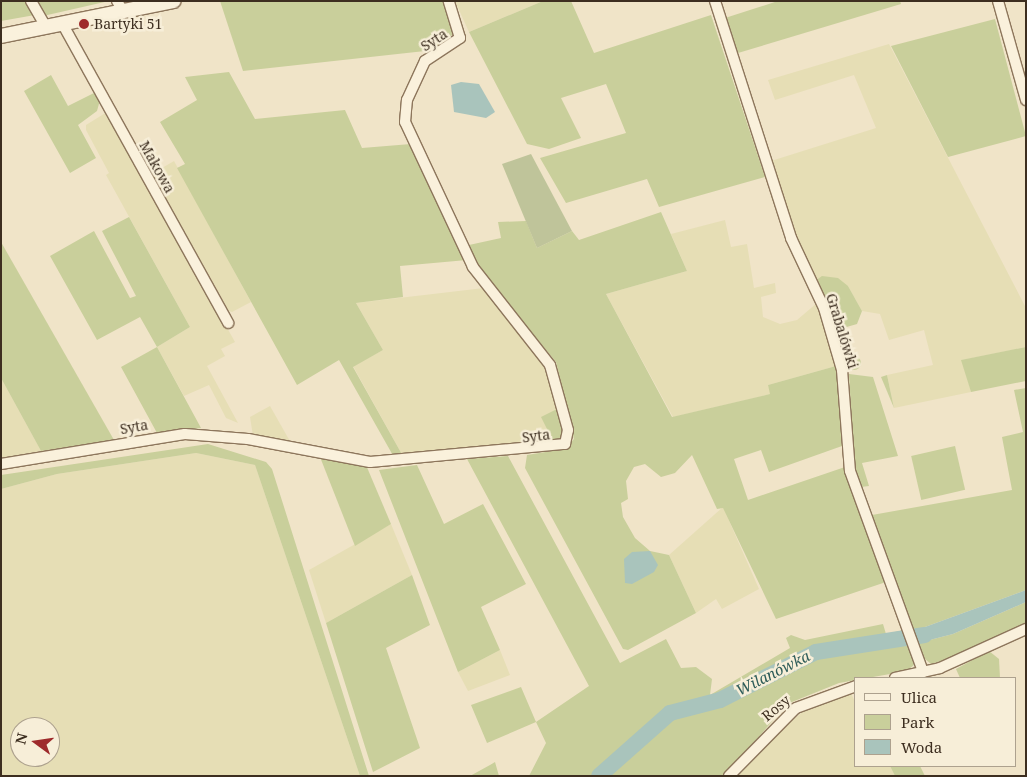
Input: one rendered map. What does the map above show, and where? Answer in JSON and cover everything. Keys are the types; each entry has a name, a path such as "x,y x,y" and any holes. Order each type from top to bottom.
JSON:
{"street":[{"path":"31,1 46,27"},
{"path":"1,36 62,23 120,6 173,1"},
{"name":"Syta","path":"1,464 185,434 248,439 370,462 565,444 568,430 550,365 473,267 406,122 407,100 425,61 460,38 449,1"},
{"name":"Grabalówki","path":"715,1 791,238 824,308 842,370 850,471 923,672"},
{"path":"998,1 1026,100"},
{"name":"Makowa","path":"62,23 228,323"},
{"path":"900,677 923,672 1026,629"},
{"name":"Rosy","path":"729,776 796,708 854,687"}],"shaded area":[{"path":"455,1 543,1 469,32"},
{"path":"889,44 1026,308 1026,347 962,360 971,392 894,408 887,375 933,365 924,330 889,340 880,314 862,311 848,286 815,281 792,232 771,161 876,128 854,75 775,100 768,80"},
{"path":"107,112 235,342 221,349 225,356 207,366 238,423 226,418 209,385 184,396 157,347 190,327 106,175 109,173 86,130 86,125"},
{"path":"174,161 251,302 232,312 226,310 150,175"},
{"path":"725,220 731,247 747,244 754,288 775,283 776,293 761,297 763,317 780,324 797,320 817,303 836,366 768,385 771,394 673,417 606,294 687,271 671,234"},
{"path":"484,288 536,352 553,383 559,408 554,443 404,458 353,366 383,350 356,303"},
{"path":"1,378 41,451 1,458"},
{"path":"270,406 291,443 253,436 250,417"},
{"path":"196,453 255,465 360,776 1,776 1,489 57,474"},
{"path":"723,507 759,589 722,609 716,599 696,613 669,555"},
{"path":"391,524 412,575 326,623 309,570"},
{"path":"500,650 510,675 468,691 458,672"},
{"path":"851,694 854,699 854,767 890,767 895,776 738,776 786,725 814,703"}],"green space":[{"path":"1,1 27,1 35,15 1,21"},
{"path":"34,1 109,1 43,16"},
{"path":"220,1 444,1 455,32 439,48 425,51 243,71"},
{"path":"543,1 571,1 594,53 711,15 765,177 659,207 647,179 566,203 540,158 626,133 606,84 561,98 581,138 549,149 527,144 469,32"},
{"path":"778,1 900,1 901,4 738,53 725,18"},
{"path":"995,19 1026,136 948,157 891,46"},
{"path":"229,72 255,119 345,110 362,148 411,144 467,260 400,266 403,297 356,303 383,350 353,367 404,458 395,459 339,360 297,385 177,168 185,164 160,122 197,100 185,77"},
{"path":"51,75 68,106 96,92 100,100 97,111 78,125 96,158 70,173 24,91"},
{"path":"531,154 572,231 537,248 502,164"},
{"path":"661,212 687,271 606,294 672,417 770,394 768,385 836,366 842,446 769,472 761,450 734,459 748,500 845,467 886,582 776,619 723,508 717,509 692,455 675,473 661,477 645,464 634,467 626,481 628,499 621,503 623,517 635,538 650,551 669,555 696,613 628,650 623,649 525,468 527,455 564,449 574,439 556,362 481,273 469,245 501,238 498,222 526,221 537,248 572,231 579,240"},
{"path":"129,217 190,327 157,347 140,317 97,340 50,256 94,231 130,298 136,296 102,231"},
{"path":"1,242 114,440 41,451 1,378"},
{"path":"822,276 838,278 848,286 862,311 857,324 836,330 815,281"},
{"path":"157,347 201,428 157,433 121,367"},
{"path":"1026,347 1026,381 971,392 961,360"},
{"path":"851,356 857,356 861,363 857,370 851,370 847,366 847,360"},
{"path":"849,374 873,377 898,456 862,463 869,486 861,487 854,465"},
{"path":"887,375 894,408 881,377"},
{"path":"1026,388 1026,590 914,631 872,515 1012,490 1002,437 1023,432 1014,390"},
{"path":"559,408 564,427 562,438 554,443 541,417"},
{"path":"208,444 266,462 272,469 369,776 360,776 255,465 196,453 57,474 1,489 1,475"},
{"path":"955,446 965,490 921,500 911,456"},
{"path":"508,456 620,663 666,639 681,668 696,667 712,679 710,695 790,648 786,638 791,635 805,640 883,624 886,634 904,630 915,664 907,671 873,677 854,677 854,680 839,683 787,704 725,776 529,776 546,743 536,722 589,686 467,459"},
{"path":"320,457 366,465 391,524 355,546"},
{"path":"417,465 444,524 483,504 526,584 481,607 500,650 458,672 379,470"},
{"path":"412,575 430,625 386,648 420,748 373,772 326,623"},
{"path":"1026,602 1026,625 944,660 931,664 924,658 918,643 953,634"},
{"path":"989,651 999,659 1000,677 960,677 956,669"},
{"path":"521,687 536,722 487,743 471,705"},
{"path":"495,762 499,776 470,776 490,765"},
{"path":"890,767 920,767 925,776 895,776"}],"water":[{"path":"461,82 479,84 495,112 486,118 454,112 451,85"},
{"path":"650,551 658,565 654,572 632,584 625,583 624,559 632,552"},
{"path":"1026,590 1026,602 953,634 918,643 914,631"}],"waterway":[{"name":"Wilanówka","path":"599,776 670,713 720,700 816,652 925,635"}],"place":[{"name":"Bartyki 51","path":"84,24"}]}
